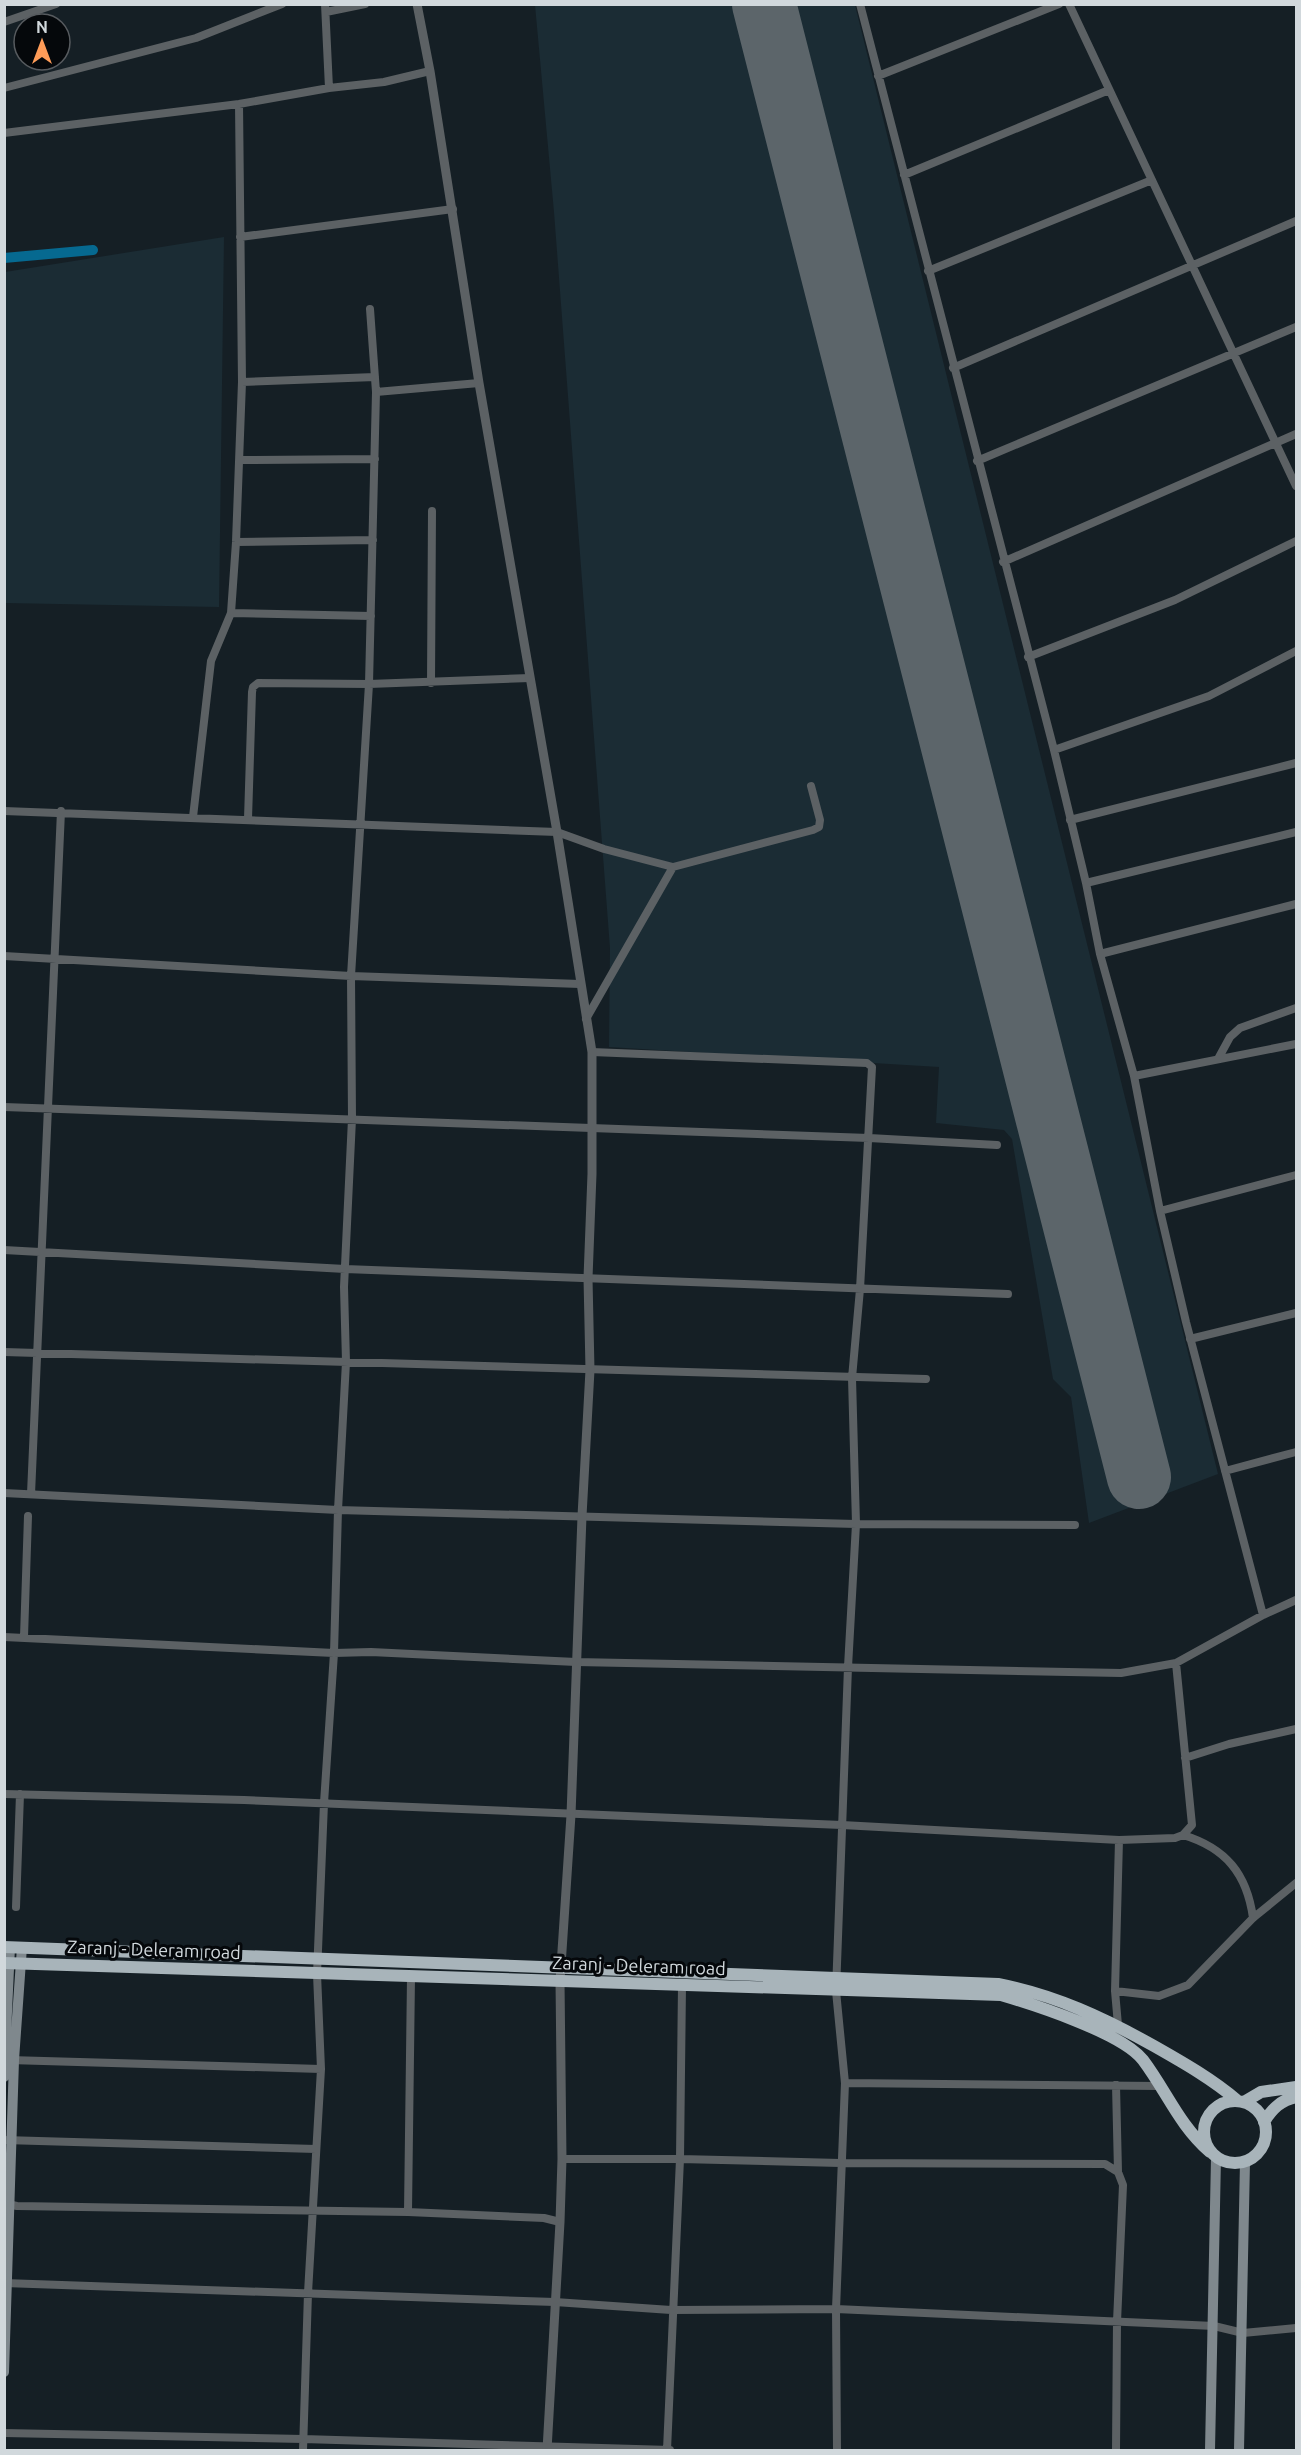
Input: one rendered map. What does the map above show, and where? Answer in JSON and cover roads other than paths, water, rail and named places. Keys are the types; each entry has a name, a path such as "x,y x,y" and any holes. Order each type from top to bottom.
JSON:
{"highway":[{"name":"Zaranj - Deleram road","path":"12,1947 998,1984 1044,1994 1080,2007 1118,2025 1197,2070 1241,2102"},
{"name":"Zaranj - Deleram road","path":"12,1963 1001,1995 1084,2025 1127,2046 1142,2059 1192,2136 1213,2155"},
{"path":"1241,2102 1260,2114 1264,2122 1265,2141 1254,2157 1245,2162 1236,2163 1213,2155 1204,2135 1207,2117 1220,2105 1241,2102 1261,2092 1296,2086"},
{"path":"1264,2122 1279,2103 1296,2097"}],"main road":[{"path":"4,2372 8,2204 8,2059 12,1947"},
{"path":"4,2077 8,2059"},
{"path":"1210,2451 1214,2326 1213,2155"},
{"path":"1239,2451 1245,2162"}],"street":[{"path":"4,22 56,4"},
{"path":"4,88 196,38 282,4"},
{"path":"329,88 326,8 365,4"},
{"path":"417,4 453,208 479,383 592,1053 588,1278 590,1370 571,1815 560,1967 560,2222 547,2449"},
{"path":"860,4 1003,562 1054,750 1086,883 1100,954 1134,1076 1160,1211 1190,1339 1263,1615"},
{"path":"878,76 1059,4"},
{"path":"1069,4 1296,486"},
{"path":"4,133 239,104 329,88 384,82 430,71"},
{"path":"904,175 1109,90"},
{"path":"192,817 211,661 231,613 236,542 242,382 239,104"},
{"path":"928,271 1152,180"},
{"path":"240,237 453,208"},
{"path":"953,368 1296,221"},
{"path":"303,2451 308,2293 321,2069 317,1974 346,1362 345,1269 352,1119 351,976 369,684 376,392 370,309"},
{"path":"977,461 1296,327"},
{"path":"242,382 375,377"},
{"path":"376,392 479,383"},
{"path":"1003,562 1296,434"},
{"path":"240,460 375,459"},
{"path":"431,683 432,511"},
{"path":"236,542 373,540"},
{"path":"1028,657 1175,600 1296,541"},
{"path":"231,613 371,616"},
{"path":"1054,750 1209,696 1296,651"},
{"path":"248,819 253,687 258,683 431,683 530,678"},
{"path":"1070,820 1296,763"},
{"path":"4,811 61,811 556,832 604,849 674,867 813,830 819,826 820,820 811,786"},
{"path":"31,1494 61,811"},
{"path":"1086,883 1296,832"},
{"path":"586,1020 674,867"},
{"path":"1100,954 1296,904"},
{"path":"4,956 351,976 580,984"},
{"path":"1218,1059 1230,1037 1240,1028 1296,1008"},
{"path":"1134,1076 1296,1044"},
{"path":"592,1053 872,1064 860,1289 852,1378 856,1524 848,1666 836,1991 845,2083 840,2163 836,2309 837,2451"},
{"path":"4,1107 869,1138 996,1145"},
{"path":"1160,1211 1296,1175"},
{"path":"4,1250 345,1269 1008,1294"},
{"path":"1190,1339 1296,1313"},
{"path":"4,1352 926,1379"},
{"path":"1225,1471 1296,1452"},
{"path":"4,1493 338,1510 856,1524 1075,1525"},
{"path":"24,1637 28,1516"},
{"path":"4,1636 334,1653 371,1652 576,1662 1121,1673 1176,1663 1263,1615 1296,1600"},
{"path":"4,1794 324,1803 1119,1840 1175,1838 1183,1835 1192,1825 1176,1663"},
{"path":"1185,1758 1229,1744 1296,1729"},
{"path":"16,1907 20,1794"},
{"path":"1183,1835 1204,1842 1222,1854 1238,1872 1246,1885 1253,1918"},
{"path":"1118,2025 1115,1991 1119,1840"},
{"path":"1115,1991 1159,1996 1188,1985 1253,1918 1296,1883"},
{"path":"408,2212 411,1977"},
{"path":"4,2433 303,2439 547,2449 668,2450 671,2310 680,2158 682,1985"},
{"path":"8,2059 321,2069"},
{"path":"845,2083 1159,2086"},
{"path":"1116,2085 1118,2172 1123,2185 1117,2322 1116,2451"},
{"path":"8,2141 316,2150"},
{"path":"561,2159 680,2158 840,2163 1105,2164 1118,2172"},
{"path":"8,2204 408,2212 544,2218 560,2222"},
{"path":"6,2283 555,2302 671,2310 836,2309 1214,2326 1243,2333 1296,2328"}],"waterway":[{"path":"4,258 93,250"}]}
